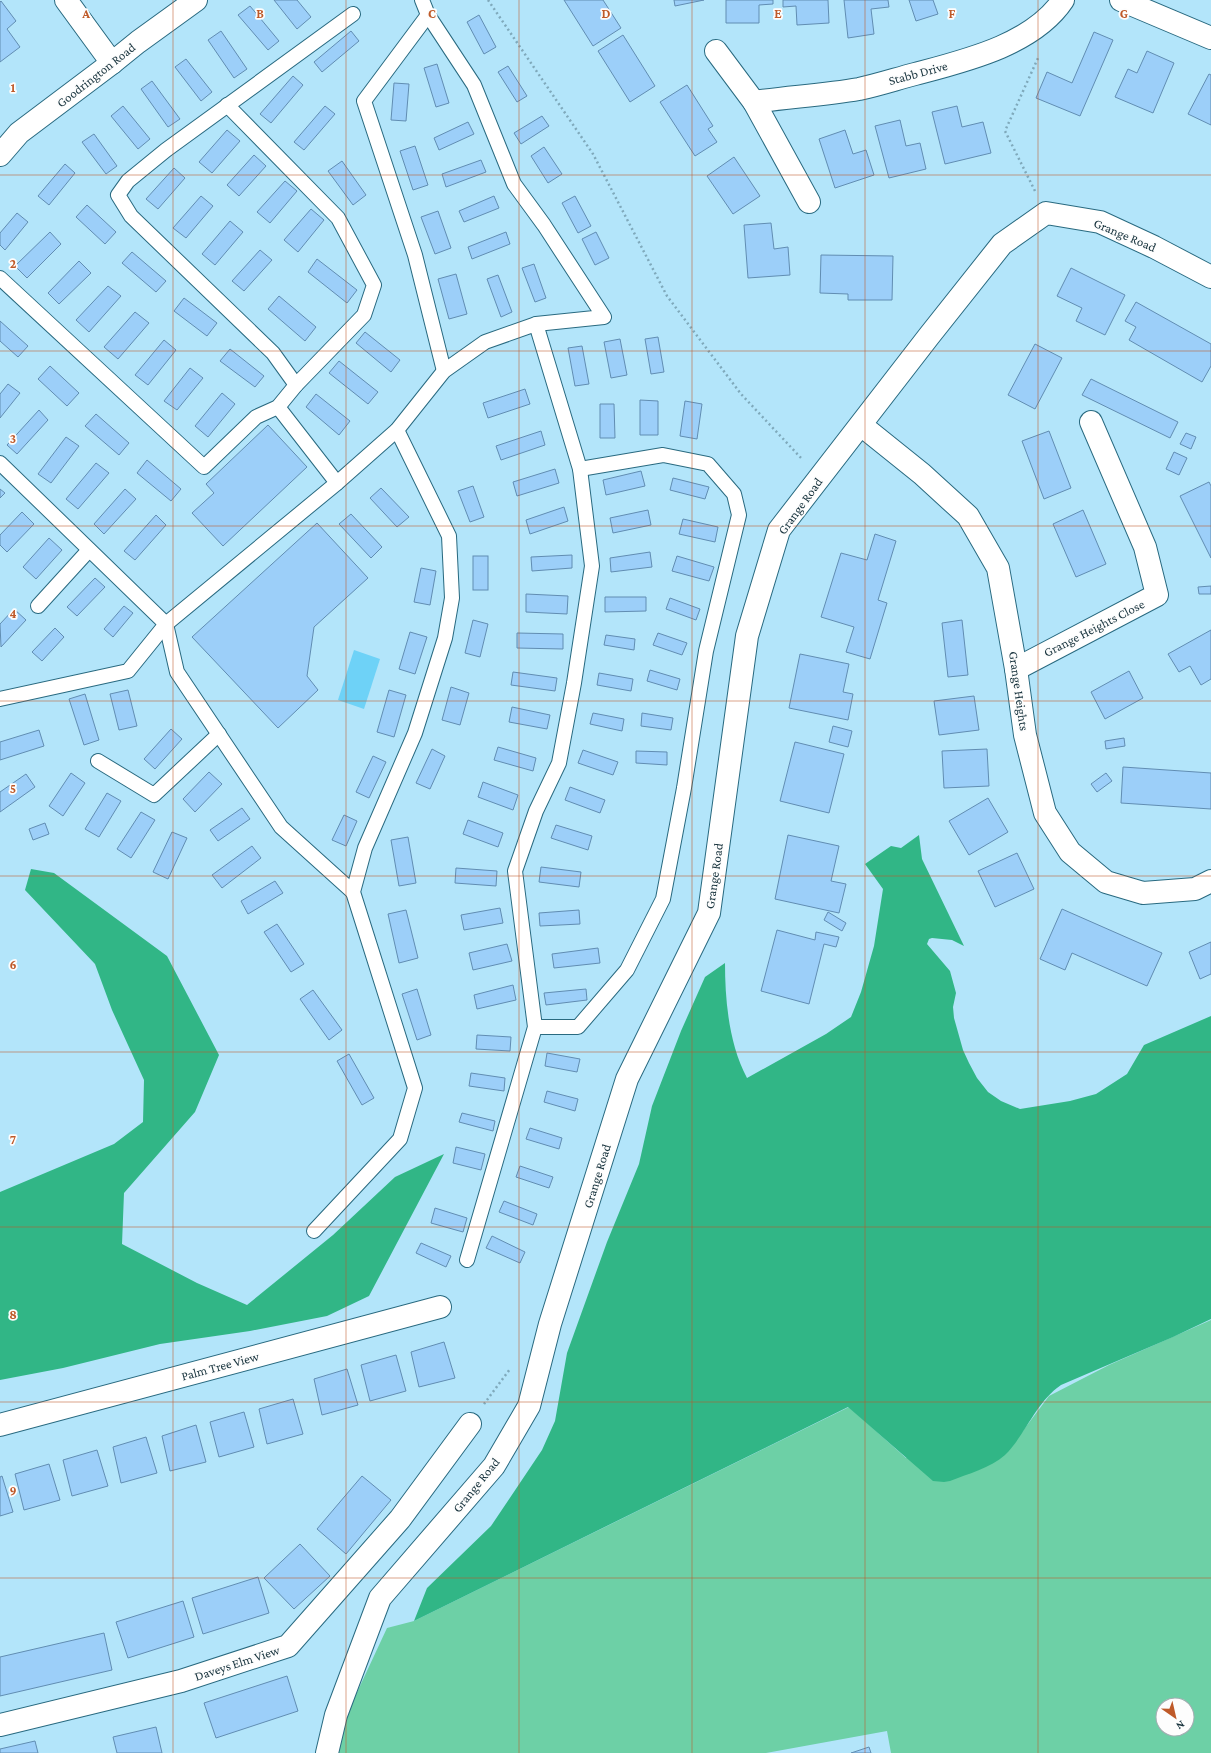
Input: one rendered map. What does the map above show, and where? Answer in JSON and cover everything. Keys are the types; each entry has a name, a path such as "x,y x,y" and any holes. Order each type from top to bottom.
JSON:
{"street":[{"path":"66,0 112,63"},
{"name":"Goodrington Road","path":"0,155 19,133 138,42 196,0"},
{"name":"Stabb Drive","path":"754,102 860,88 973,58 1000,48 1042,25 1058,9 1063,0"},
{"path":"1121,0 1211,38"},
{"path":"716,51 754,102 810,202"},
{"name":"Grange Road","path":"327,1753 336,1715 380,1598 494,1466 529,1406 550,1324 626,1079 709,913 747,636 779,530 1002,244 1046,213 1100,222 1154,247 1211,277"},
{"name":"Grange Heights Close","path":"1016,669 1157,595 1145,547 1091,422"},
{"name":"Grange Heights","path":"861,425 922,474 968,516 998,568 1016,669 1025,735 1045,813 1070,852 1106,882 1143,893 1195,889 1211,881"},
{"name":"Palm Tree View","path":"0,1425 440,1307"},
{"name":"Daveys Elm View","path":"0,1725 181,1681 288,1646 400,1519 470,1424"}],"lane":[{"path":"0,699 128,672 166,624 337,483 396,430 444,371 486,342 536,324 604,317 544,225 514,184 474,84 428,15 422,0"},
{"path":"296,384 274,353 131,216 118,195 128,181 166,150 227,104 353,14"},
{"path":"428,15 364,101 415,255 444,371"},
{"path":"0,278 204,467 256,417 278,407 296,384 364,315 374,285 338,218 227,104"},
{"path":"467,1260 535,1027 515,871 536,811 559,763 575,675 592,566 580,469 536,324"},
{"path":"278,407 337,483"},
{"path":"353,892 365,848 415,733 445,638 452,598 449,536 396,430"},
{"path":"535,1027 578,1027 627,970 663,899 684,788 706,651 739,516 734,494 708,464 663,455 580,469"},
{"path":"0,463 166,624 177,672 281,827 353,892 415,1088 400,1139 314,1230"},
{"path":"38,606 89,550"},
{"path":"98,761 154,796 219,734"}],"path":[{"path":"488,0 593,154 668,296 741,394 820,478"},
{"path":"1026,33 1039,56 1005,131 1046,213"}],"green space":[{"path":"919,835 922,859 964,946 952,940 932,938 929,939 927,944 950,971 956,993 953,1007 954,1018 963,1050 969,1063 977,1078 988,1092 1001,1101 1020,1109 1070,1101 1096,1094 1127,1074 1144,1045 1211,1016 1211,1319 1061,1385 1045,1400 1019,1438 1005,1455 993,1464 950,1481 933,1481 848,1407 414,1621 427,1588 491,1526 542,1450 555,1421 567,1353 607,1242 639,1164 652,1106 681,1031 705,977 725,963 729,1022 736,1051 747,1078 826,1034 851,1017 861,992 874,946 883,889 865,864 891,846 901,848"},
{"path":"31,869 54,873 167,956 219,1055 195,1112 124,1193 122,1244 197,1283 247,1305 333,1235 395,1177 444,1154 369,1296 327,1316 250,1331 160,1344 63,1368 0,1380 0,1192 114,1144 143,1122 144,1080 112,1010 95,964 25,890"},
{"path":"1211,1320 1211,1753 891,1753 887,1731 766,1753 337,1753 346,1716 387,1628 414,1621 849,1407 906,1458 1022,1432 1049,1396 1109,1365"}],"water":[{"path":"354,650 380,659 364,709 338,700"}],"building":[{"path":"274,0 297,0 311,17 297,29"},
{"path":"564,0 603,0 621,28 593,46"},
{"path":"674,0 704,0 675,6"},
{"path":"726,0 773,0 773,4 759,5 759,23 726,23"},
{"path":"783,0 828,0 829,23 797,25 796,6 783,7"},
{"path":"844,0 888,0 889,7 871,9 874,34 848,38"},
{"path":"909,0 933,0 938,14 916,21"},
{"path":"1,1 16,21 7,29 20,47 0,62 0,2"},
{"path":"250,6 279,41 268,50 238,15"},
{"path":"479,15 496,47 484,54 467,22"},
{"path":"221,31 247,69 234,78 208,40"},
{"path":"351,31 359,41 322,72 314,62"},
{"path":"1094,32 1113,40 1080,116 1036,98 1047,72 1072,83"},
{"path":"623,35 655,86 630,102 598,51"},
{"path":"1147,51 1174,63 1153,113 1115,97 1128,69 1137,73"},
{"path":"186,59 212,92 201,101 175,67"},
{"path":"437,64 449,103 436,107 424,68"},
{"path":"508,66 527,96 517,102 498,72"},
{"path":"1209,74 1211,75 1211,125 1188,114"},
{"path":"293,76 303,85 271,123 260,114"},
{"path":"152,81 180,119 168,127 141,89"},
{"path":"394,83 409,84 406,121 391,120"},
{"path":"687,85 713,126 708,129 717,142 695,156 660,102"},
{"path":"123,106 150,139 138,149 111,116"},
{"path":"325,106 335,114 304,150 294,142"},
{"path":"957,106 962,127 983,122 991,153 945,164 932,112"},
{"path":"542,116 549,126 521,144 514,133"},
{"path":"900,120 906,146 920,143 926,169 889,178 875,126"},
{"path":"468,122 474,134 439,150 434,138"},
{"path":"227,130 240,141 212,173 199,162"},
{"path":"845,130 853,154 866,150 874,175 835,188 819,139"},
{"path":"94,134 117,166 106,174 82,142"},
{"path":"415,146 428,185 413,190 400,151"},
{"path":"544,147 562,174 548,183 531,156"},
{"path":"254,155 266,166 239,196 227,185"},
{"path":"734,157 760,196 733,214 707,176"},
{"path":"481,160 486,172 446,187 442,174"},
{"path":"342,161 366,195 353,205 328,171"},
{"path":"65,164 75,173 49,205 38,196"},
{"path":"174,168 185,178 158,209 146,199"},
{"path":"285,181 297,191 270,223 257,212"},
{"path":"201,196 213,206 186,238 173,228"},
{"path":"494,196 499,208 464,222 459,211"},
{"path":"575,196 591,226 578,233 562,203"},
{"path":"87,205 116,232 105,244 76,217"},
{"path":"311,209 324,220 298,252 284,240"},
{"path":"438,211 451,248 435,254 421,217"},
{"path":"17,213 28,222 5,250 0,245 0,233"},
{"path":"230,221 243,232 215,265 202,254"},
{"path":"771,223 774,249 788,247 790,275 748,278 744,225"},
{"path":"50,232 61,244 27,278 15,266"},
{"path":"506,232 510,244 472,259 468,247"},
{"path":"596,232 609,258 595,265 582,239"},
{"path":"260,250 272,260 244,291 232,281"},
{"path":"132,252 166,281 156,292 122,263"},
{"path":"821,255 893,256 892,300 848,300 848,294 820,293"},
{"path":"317,259 357,290 347,303 308,272"},
{"path":"79,261 91,273 59,304 48,293"},
{"path":"534,264 546,298 535,302 522,268"},
{"path":"1071,268 1125,295 1105,335 1076,321 1082,308 1057,296"},
{"path":"456,274 467,314 449,319 438,279"},
{"path":"498,275 512,312 501,317 487,279"},
{"path":"108,286 121,296 89,332 76,320"},
{"path":"279,296 316,327 305,341 268,309"},
{"path":"184,298 217,323 207,336 174,311"},
{"path":"1136,302 1211,344 1211,366 1202,382 1129,340 1136,327 1125,321"},
{"path":"135,312 149,323 118,359 104,347"},
{"path":"0,321 28,346 18,357 0,341"},
{"path":"365,332 400,360 391,372 356,343"},
{"path":"658,337 664,372 651,374 645,339"},
{"path":"620,339 627,375 611,378 604,342"},
{"path":"164,340 176,350 148,385 135,375"},
{"path":"1035,344 1062,358 1035,409 1008,395"},
{"path":"582,346 589,384 575,386 568,348"},
{"path":"230,349 264,376 255,387 220,361"},
{"path":"339,361 378,392 368,404 329,373"},
{"path":"50,366 79,393 67,406 38,379"},
{"path":"190,368 203,378 177,410 164,401"},
{"path":"1091,379 1178,422 1170,438 1082,395"},
{"path":"8,384 20,393 0,418 0,394"},
{"path":"525,389 530,404 488,418 483,403"},
{"path":"222,393 235,404 208,437 195,426"},
{"path":"316,394 350,421 339,435 306,407"},
{"path":"640,400 658,401 658,435 640,435"},
{"path":"685,401 702,404 697,439 680,436"},
{"path":"600,404 614,404 615,438 600,438"},
{"path":"39,410 48,420 17,454 7,445"},
{"path":"96,414 129,443 119,455 85,426"},
{"path":"268,425 307,467 223,546 192,513 214,493 206,484"},
{"path":"541,431 545,445 501,460 496,446"},
{"path":"1049,431 1071,488 1044,499 1022,441"},
{"path":"1186,433 1196,437 1191,449 1180,444"},
{"path":"66,437 79,446 51,483 38,474"},
{"path":"1174,452 1187,458 1179,475 1166,469"},
{"path":"147,460 181,489 171,501 137,473"},
{"path":"96,463 109,473 78,509 66,499"},
{"path":"555,469 559,483 517,496 513,482"},
{"path":"641,471 645,486 606,495 603,480"},
{"path":"673,478 709,487 705,499 670,490"},
{"path":"1209,482 1211,486 1211,558 1180,496"},
{"path":"473,486 484,517 470,522 458,491"},
{"path":"381,488 409,517 397,527 370,498"},
{"path":"0,489 5,493 0,498"},
{"path":"125,489 136,499 104,534 94,524"},
{"path":"564,507 568,521 530,534 526,520"},
{"path":"648,510 651,525 613,533 610,518"},
{"path":"1083,510 1106,564 1076,577 1053,524"},
{"path":"22,512 34,524 7,552 0,545 0,535"},
{"path":"351,514 382,547 371,558 339,524"},
{"path":"156,515 166,525 135,560 124,551"},
{"path":"683,519 718,527 715,542 679,534"},
{"path":"317,523 368,578 314,627 307,676 318,690 278,728 192,637"},
{"path":"875,534 896,541 878,600 887,603 870,659 846,652 854,627 821,617 841,553 867,560"},
{"path":"49,538 62,550 36,579 23,567"},
{"path":"650,552 652,567 611,572 610,558"},
{"path":"572,555 572,568 532,571 531,557"},
{"path":"473,556 488,556 488,590 473,590"},
{"path":"677,556 714,567 709,581 672,571"},
{"path":"421,568 436,571 430,605 414,602"},
{"path":"95,578 105,587 77,616 67,607"},
{"path":"1211,586 1211,594 1199,594 1198,587"},
{"path":"526,594 568,596 567,614 526,612"},
{"path":"605,597 646,597 646,611 605,612"},
{"path":"670,598 700,609 696,620 666,609"},
{"path":"124,606 133,613 113,637 104,629"},
{"path":"14,609 26,620 1,647 0,624"},
{"path":"473,620 488,624 480,657 465,653"},
{"path":"962,620 968,675 948,677 942,623"},
{"path":"55,628 64,637 42,661 32,652"},
{"path":"1211,630 1211,679 1201,685 1190,666 1179,672 1168,654"},
{"path":"410,632 427,637 415,674 399,669"},
{"path":"517,633 563,634 563,649 517,648"},
{"path":"658,633 687,643 682,655 653,645"},
{"path":"606,635 635,639 634,650 604,645"},
{"path":"800,654 849,664 843,692 853,694 848,720 789,708"},
{"path":"650,670 680,679 677,690 647,681"},
{"path":"1129,671 1143,698 1105,719 1091,692"},
{"path":"513,672 557,678 555,691 511,685"},
{"path":"599,673 633,679 631,691 597,685"},
{"path":"451,687 469,693 460,725 442,720"},
{"path":"128,690 137,726 119,730 110,694"},
{"path":"389,690 406,695 394,737 377,732"},
{"path":"85,694 99,740 84,745 69,699"},
{"path":"974,696 979,730 939,735 934,701"},
{"path":"512,707 550,715 547,729 509,722"},
{"path":"593,713 624,719 622,731 590,724"},
{"path":"642,713 673,718 671,730 641,726"},
{"path":"833,726 852,731 848,747 829,742"},
{"path":"171,729 182,739 155,769 144,759"},
{"path":"39,730 44,746 0,760 0,742"},
{"path":"1124,738 1125,746 1106,749 1105,741"},
{"path":"795,742 844,754 829,813 780,801"},
{"path":"498,747 536,758 533,771 494,760"},
{"path":"432,749 445,756 430,789 416,783"},
{"path":"987,749 989,786 944,788 942,751"},
{"path":"583,750 618,762 613,775 578,763"},
{"path":"636,751 667,752 667,765 636,763"},
{"path":"373,756 386,762 369,798 356,792"},
{"path":"1123,767 1211,773 1211,809 1121,803"},
{"path":"209,772 222,784 195,812 183,799"},
{"path":"71,773 85,783 63,816 49,806"},
{"path":"1106,773 1112,781 1097,792 1091,784"},
{"path":"26,774 35,787 0,812 0,792"},
{"path":"483,782 518,795 513,810 478,797"},
{"path":"570,787 605,800 600,813 565,800"},
{"path":"107,793 121,801 99,837 85,829"},
{"path":"988,798 1008,832 969,855 949,821"},
{"path":"242,808 250,819 218,841 210,830"},
{"path":"141,812 155,820 131,858 117,849"},
{"path":"344,815 357,821 346,846 332,840"},
{"path":"468,820 503,833 498,847 463,834"},
{"path":"45,823 49,834 33,840 29,829"},
{"path":"556,825 592,836 588,850 551,838"},
{"path":"172,832 187,838 168,879 153,872"},
{"path":"788,835 839,846 831,881 846,884 839,913 775,899"},
{"path":"408,837 416,883 399,886 391,840"},
{"path":"252,846 261,858 222,888 212,875"},
{"path":"1017,853 1034,889 995,907 978,871"},
{"path":"541,867 581,872 579,887 539,882"},
{"path":"456,868 497,871 496,886 455,883"},
{"path":"275,881 283,893 248,914 241,901"},
{"path":"500,908 503,923 464,930 461,915"},
{"path":"1062,909 1162,953 1147,986 1072,953 1065,970 1040,959"},
{"path":"406,910 418,958 399,963 388,914"},
{"path":"579,910 580,924 540,926 539,913"},
{"path":"828,912 846,923 842,931 824,920"},
{"path":"277,924 304,964 291,972 264,932"},
{"path":"777,930 815,940 816,932 839,937 836,947 824,944 809,1004 761,991"},
{"path":"1211,942 1211,974 1200,979 1189,952"},
{"path":"507,944 512,961 473,970 469,953"},
{"path":"598,948 600,963 554,968 552,954"},
{"path":"513,985 516,1000 477,1009 474,995"},
{"path":"417,989 431,1035 417,1040 402,994"},
{"path":"586,989 587,1000 546,1005 544,993"},
{"path":"313,990 342,1030 329,1040 300,999"},
{"path":"477,1035 511,1037 510,1051 476,1049"},
{"path":"547,1053 580,1059 577,1072 545,1066"},
{"path":"349,1054 374,1098 362,1105 337,1061"},
{"path":"471,1073 505,1078 504,1091 469,1086"},
{"path":"547,1091 578,1099 575,1111 544,1102"},
{"path":"462,1113 495,1121 493,1131 459,1122"},
{"path":"530,1128 562,1138 559,1149 526,1139"},
{"path":"456,1147 485,1154 481,1170 453,1163"},
{"path":"520,1166 553,1177 549,1188 516,1177"},
{"path":"504,1201 537,1214 533,1225 499,1212"},
{"path":"435,1208 467,1218 463,1232 431,1223"},
{"path":"492,1236 525,1252 520,1263 486,1248"},
{"path":"421,1243 451,1256 446,1267 416,1253"},
{"path":"444,1342 455,1378 419,1387 411,1352"},
{"path":"396,1355 406,1391 370,1401 361,1365"},
{"path":"347,1369 358,1405 322,1415 314,1379"},
{"path":"293,1399 303,1434 267,1444 259,1409"},
{"path":"244,1412 254,1447 219,1457 210,1422"},
{"path":"196,1425 206,1462 170,1471 162,1436"},
{"path":"146,1437 157,1473 121,1483 113,1447"},
{"path":"97,1450 108,1486 72,1496 63,1460"},
{"path":"49,1464 60,1500 24,1510 15,1474"},
{"path":"2,1476 13,1512 0,1516 0,1477"},
{"path":"362,1476 391,1500 346,1554 317,1529"},
{"path":"300,1544 330,1576 294,1609 264,1578"},
{"path":"258,1577 269,1613 203,1634 192,1598"},
{"path":"183,1601 194,1637 128,1658 116,1622"},
{"path":"104,1633 112,1670 0,1696 0,1657"},
{"path":"287,1676 298,1711 216,1738 204,1703"},
{"path":"156,1727 162,1753 117,1753 113,1737"},
{"path":"35,1741 38,1753 0,1753 0,1749"},
{"path":"869,1747 871,1753 851,1753"}]}
